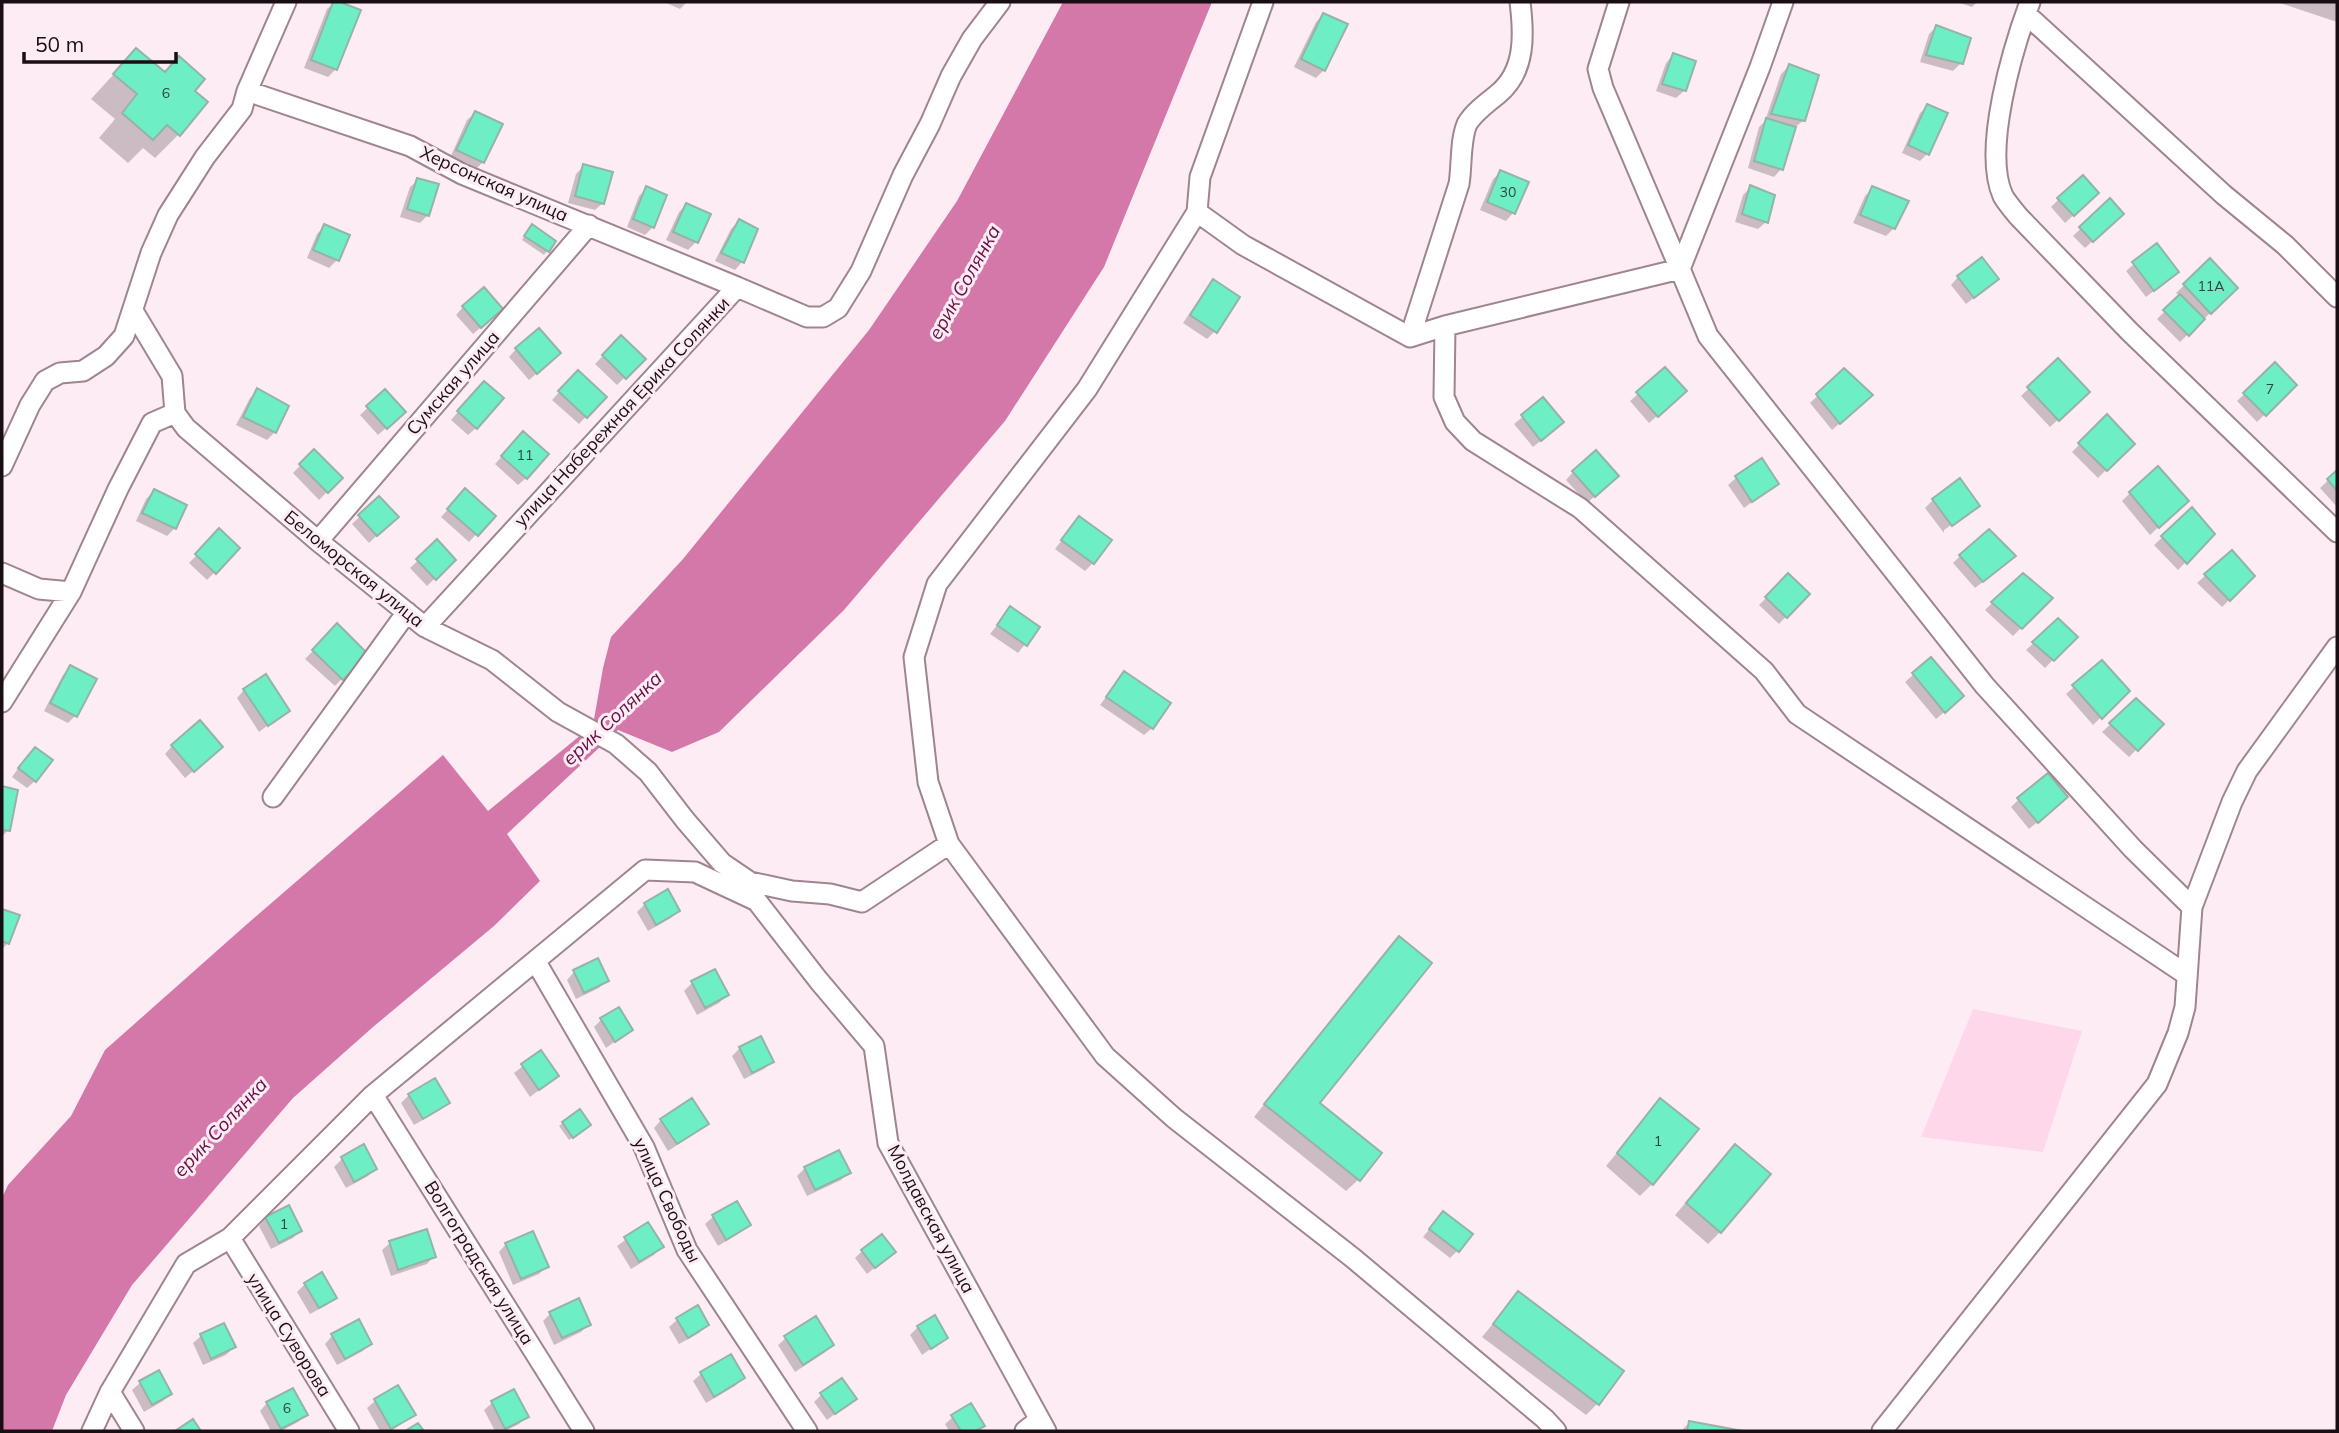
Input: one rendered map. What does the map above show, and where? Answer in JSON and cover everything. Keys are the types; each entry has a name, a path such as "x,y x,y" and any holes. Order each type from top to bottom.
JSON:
{"street":[{"path":"2,466 30,405 45,381 60,373 83,371 106,356 124,336 151,253 168,215 205,157 242,109 247,91 286,2"},
{"name":"улица Набережная Ерика Солянки","path":"425,627 737,287 807,317 822,317 838,308 861,271 951,76 972,39 1000,2"},
{"path":"1263,2 1200,177 1197,212 1087,388 937,584 914,657 928,782 949,844 1105,1056 1174,1118 1420,1313 1556,1431"},
{"path":"1410,337 1459,184 1463,163 1462,141 1468,123 1504,89 1519,61 1522,50 1520,2"},
{"path":"1619,2 1598,69 1603,88 1708,336 1985,686 2133,849 2192,907"},
{"path":"1680,269 1783,2"},
{"path":"2337,297 2285,245 2224,195 2028,8 2003,95 1996,150 1997,177 2004,197 2130,331 2337,533"},
{"name":"Херсонская улица","path":"247,91 410,146 462,174 737,287"},
{"path":"1197,212 1243,245 1410,337 1445,326 1680,269"},
{"name":"Сумская улица","path":"318,541 589,225"},
{"path":"2,702 71,592 118,489 152,423 175,413 172,376 133,311"},
{"path":"1445,326 1444,397 1455,422 1473,441 1580,508 1764,671 1797,714 2187,975"},
{"name":"Беломорская улица","path":"175,413 186,428 318,541 425,627 492,660 558,712 616,744 648,772 684,820 722,863 750,882 792,891 830,894 862,902 949,844"},
{"path":"2,573 39,589 71,592"},
{"path":"273,797 407,612"},
{"path":"1882,1431 2157,1084 2185,1007 2192,907 2232,802 2247,771 2337,647"},
{"path":"92,1431 110,1392 186,1264 230,1238 373,1095 645,870 695,872 757,901"},
{"name":"Молдавская улица","path":"733,870 819,981 874,1046 888,1143 1037,1427"},
{"name":"улица Свободы","path":"536,962 644,1147 687,1250 807,1431"},
{"name":"Волгоградская улица","path":"373,1095 584,1431"},
{"name":"улица Суворова","path":"230,1238 349,1431"},
{"path":"110,1392 134,1431"}],"shaded area":[{"path":"1973,1009 2082,1031 2043,1152 1921,1137"}],"water":[{"name":"ерик Солянка","path":"1063,2 1212,2 1104,267 1005,421 844,610 719,732 672,752 618,730 507,834 540,881 494,926 293,1098 132,1285 66,1395 52,1431 2,1431 2,1198 8,1185 71,1116 105,1050 443,755 488,811 593,725 611,637 683,559 869,330 957,201"}],"building":[{"path":"333,2 361,10 337,70 311,60"},
{"path":"1323,13 1348,24 1325,71 1301,59"},
{"path":"1936,25 1971,38 1963,64 1926,55"},
{"path":"136,48 165,72 179,56 205,79 195,91 208,102 180,136 167,125 153,140 122,113 137,94 113,74"},
{"path":"1673,53 1696,61 1686,91 1662,84"},
{"path":"1789,64 1819,75 1805,121 1771,114"},
{"path":"1927,104 1948,113 1929,155 1908,145"},
{"path":"475,111 503,124 484,163 456,150"},
{"path":"1766,118 1796,127 1783,170 1754,161"},
{"path":"583,164 613,172 604,204 575,196"},
{"path":"1500,170 1529,182 1515,214 1487,202"},
{"path":"2083,175 2099,193 2074,216 2057,198"},
{"path":"417,178 439,184 429,216 407,209"},
{"path":"1750,185 1775,195 1768,223 1742,214"},
{"path":"646,186 667,195 654,228 633,219"},
{"path":"1872,186 1909,201 1895,229 1860,215"},
{"path":"2110,198 2124,214 2093,242 2079,227"},
{"path":"686,203 711,214 698,243 673,232"},
{"path":"739,219 758,229 744,263 721,253"},
{"path":"324,224 350,235 339,261 313,250"},
{"path":"532,224 556,241 549,252 524,236"},
{"path":"2157,243 2179,272 2154,291 2132,262"},
{"path":"1982,257 1999,279 1974,298 1957,276"},
{"path":"2210,258 2238,288 2211,314 2183,284"},
{"path":"1213,279 1240,297 1217,333 1190,315"},
{"path":"484,287 503,309 481,328 462,306"},
{"path":"2180,294 2205,319 2189,336 2163,310"},
{"path":"539,328 561,353 537,374 515,348"},
{"path":"621,335 646,359 626,379 602,355"},
{"path":"2058,358 2090,392 2059,421 2027,387"},
{"path":"2275,362 2297,385 2266,416 2243,393"},
{"path":"1665,367 1687,391 1658,417 1636,392"},
{"path":"1844,368 1873,395 1840,424 1816,394"},
{"path":"578,370 607,397 587,418 558,391"},
{"path":"484,381 504,398 477,429 457,411"},
{"path":"257,388 289,406 276,433 243,417"},
{"path":"385,389 406,412 387,429 366,406"},
{"path":"1543,397 1564,422 1541,441 1521,415"},
{"path":"2107,414 2135,444 2107,471 2078,443"},
{"path":"523,431 549,454 527,479 501,456"},
{"path":"314,449 343,478 328,493 299,464"},
{"path":"1596,450 1619,476 1595,497 1572,471"},
{"path":"1762,458 1779,484 1752,502 1735,476"},
{"path":"2158,466 2189,501 2159,528 2129,492"},
{"path":"2337,470 2337,491 2327,479"},
{"path":"1960,478 1980,506 1952,526 1932,499"},
{"path":"465,488 496,516 478,536 447,509"},
{"path":"154,489 187,505 176,529 142,513"},
{"path":"379,496 399,517 377,536 358,515"},
{"path":"2192,507 2215,534 2187,564 2161,536"},
{"path":"1079,516 1112,540 1094,564 1061,540"},
{"path":"219,528 240,548 216,574 195,554"},
{"path":"1989,529 2016,556 1983,582 1959,555"},
{"path":"437,539 456,560 436,580 416,559"},
{"path":"2232,550 2255,576 2230,601 2204,574"},
{"path":"1788,573 1810,594 1787,618 1765,597"},
{"path":"2023,573 2053,598 2022,629 1991,602"},
{"path":"1010,606 1040,627 1027,646 997,625"},
{"path":"2058,618 2078,637 2054,661 2032,642"},
{"path":"337,623 368,654 343,680 312,650"},
{"path":"1931,657 1964,696 1945,713 1912,673"},
{"path":"2102,660 2130,691 2102,719 2072,685"},
{"path":"70,665 97,679 77,717 50,703"},
{"path":"1124,671 1171,703 1153,729 1106,697"},
{"path":"266,674 290,711 268,726 243,689"},
{"path":"2136,698 2164,724 2138,751 2109,723"},
{"path":"200,720 223,747 194,772 171,745"},
{"path":"35,747 53,760 36,782 18,768"},
{"path":"2048,773 2068,797 2038,823 2017,798"},
{"path":"2,786 18,790 10,831 2,830"},
{"path":"668,889 680,911 656,925 644,903"},
{"path":"2,909 20,915 9,944 2,941"},
{"path":"1399,936 1432,963 1320,1103 1382,1153 1360,1181 1264,1104"},
{"path":"598,958 609,981 584,993 573,970"},
{"path":"715,969 729,995 705,1008 691,981"},
{"path":"619,1007 633,1030 615,1042 600,1018"},
{"path":"761,1036 774,1062 752,1073 739,1047"},
{"path":"541,1050 559,1076 539,1090 521,1064"},
{"path":"435,1078 450,1103 423,1119 408,1094"},
{"path":"692,1098 709,1124 677,1144 660,1119"},
{"path":"1660,1098 1699,1129 1653,1185 1617,1153"},
{"path":"580,1109 591,1125 573,1138 562,1122"},
{"path":"364,1144 377,1169 354,1182 341,1157"},
{"path":"1735,1144 1771,1174 1721,1233 1686,1203"},
{"path":"839,1150 851,1173 815,1190 804,1167"},
{"path":"737,1201 751,1225 726,1240 712,1215"},
{"path":"289,1205 302,1231 279,1243 265,1217"},
{"path":"1443,1211 1473,1234 1459,1252 1429,1229"},
{"path":"648,1222 664,1247 639,1262 624,1237"},
{"path":"427,1229 436,1257 398,1270 389,1241"},
{"path":"533,1231 549,1267 521,1279 505,1243"},
{"path":"882,1234 896,1252 875,1268 861,1250"},
{"path":"322,1272 337,1298 319,1308 304,1283"},
{"path":"1518,1291 1624,1371 1599,1405 1493,1324"},
{"path":"579,1298 591,1325 562,1338 549,1312"},
{"path":"698,1305 709,1325 688,1338 676,1318"},
{"path":"935,1315 948,1338 931,1349 917,1326"},
{"path":"816,1316 834,1345 803,1365 784,1336"},
{"path":"359,1319 372,1344 345,1359 331,1334"},
{"path":"224,1323 236,1347 211,1359 200,1334"},
{"path":"731,1354 745,1378 714,1397 700,1372"},
{"path":"159,1370 172,1394 152,1405 139,1381"},
{"path":"842,1378 857,1399 835,1414 820,1393"},
{"path":"398,1385 416,1415 391,1429 374,1399"},
{"path":"293,1388 308,1415 281,1429 266,1402"},
{"path":"514,1389 529,1417 505,1429 491,1401"},
{"path":"971,1403 985,1426 975,1431 961,1431 951,1415"},
{"path":"193,1419 201,1431 175,1431"},
{"path":"1689,1421 1743,1431 1687,1431"},
{"path":"418,1423 424,1431 405,1431"}]}
